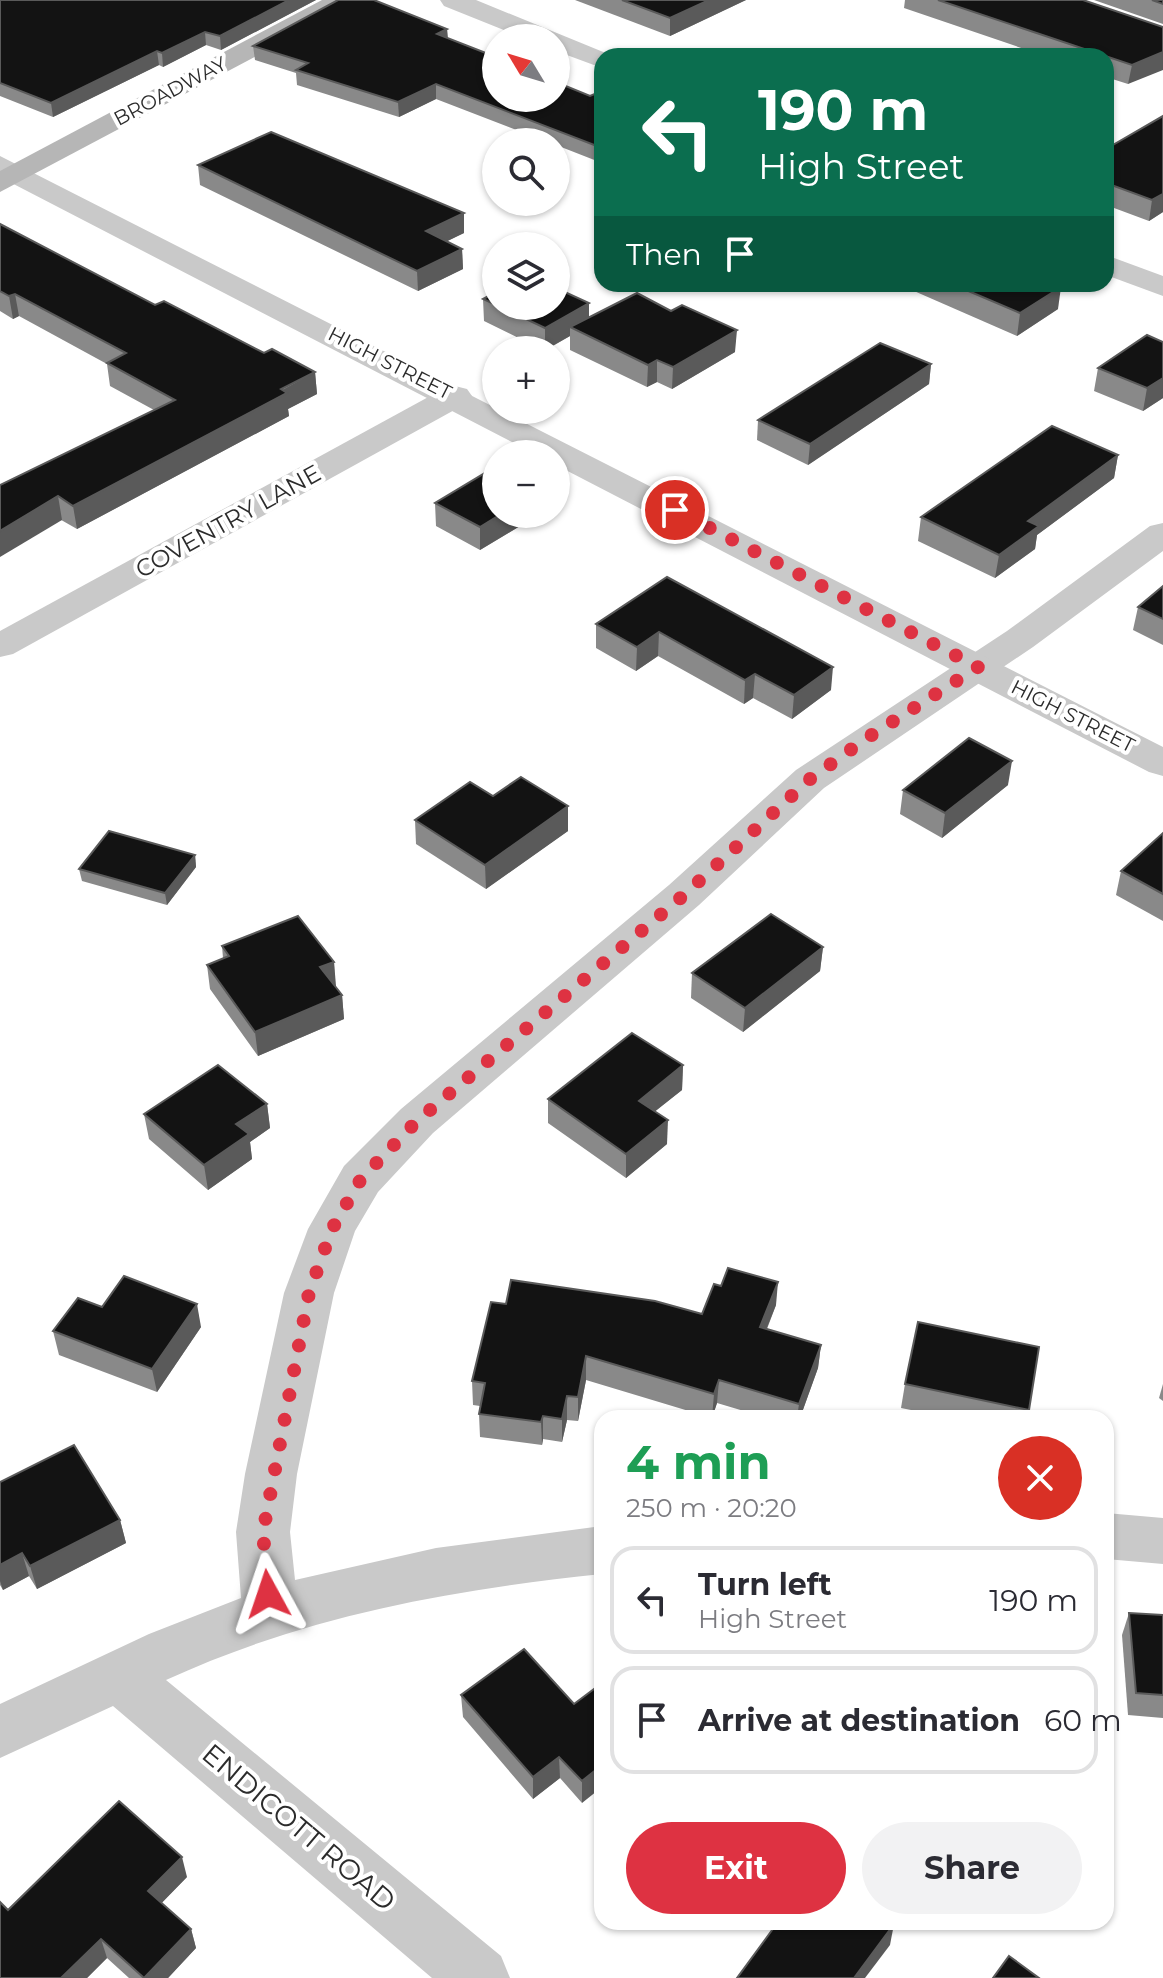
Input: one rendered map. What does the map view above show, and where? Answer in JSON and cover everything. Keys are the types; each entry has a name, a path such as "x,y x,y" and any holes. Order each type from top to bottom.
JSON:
{"main road":[{"name":"BROADWAY","path":"6,174 342,0"}],"street":[{"path":"453,0 512,24"},
{"path":"570,47 594,57"},
{"name":"HIGH STREET","path":"6,174 455,396 1163,763"},
{"path":"1114,267 1163,287"},
{"name":"COVENTRY LANE","path":"0,646 455,396"},
{"path":"270,1612 263,1532 309,1293 332,1229 361,1179 417,1121 684,895 810,779 867,738 978,667 1163,534"},
{"path":"1114,1537 1163,1541"},
{"path":"0,1732 119,1676 270,1612 375,1583 594,1551"},
{"name":"ENDICOTT ROAD","path":"119,1676 479,1978"}],"building":[{"path":"0,0 289,0 220,36 205,32 162,53 157,51 51,103 0,83"},
{"path":"338,0 374,0 447,29 437,34 482,52 482,102 436,84 398,102 296,70 308,63 253,46"},
{"path":"622,0 709,0 670,18"},
{"path":"938,0 1083,0 1163,27 1163,52 1132,65 1114,59 1114,48 1081,48"},
{"path":"570,88 590,96 594,94 594,145 570,136 570,128 550,128 509,112 570,112"},
{"path":"1163,116 1163,194 1152,200 1114,186 1114,144"},
{"path":"271,132 464,213 426,231 462,249 417,271 198,165"},
{"path":"0,224 155,305 164,301 264,353 272,349 315,372 281,389 287,393 73,506 58,496 0,531 0,485 175,400 107,363 126,353 15,294 9,296 0,291"},
{"path":"971,292 1053,292 1020,313"},
{"path":"637,293 671,311 682,305 737,330 673,367 657,360 648,365 570,327"},
{"path":"570,294 589,303 570,314"},
{"path":"528,320 559,320 545,328"},
{"path":"1147,335 1163,342 1163,378 1147,388 1098,368"},
{"path":"880,343 931,364 810,444 758,420"},
{"path":"1052,426 1118,455 1028,521 1039,526 999,555 921,517"},
{"path":"482,475 480,527 435,503"},
{"path":"667,577 833,667 794,695 755,674 745,680 659,632 637,647 596,624"},
{"path":"1163,586 1163,619 1138,607"},
{"path":"969,738 1012,761 945,813 903,790"},
{"path":"521,777 568,806 485,865 415,820 470,782 493,796"},
{"path":"109,831 195,855 165,893 79,869"},
{"path":"1163,833 1163,894 1121,871"},
{"path":"771,914 823,947 745,1008 692,973"},
{"path":"298,916 334,962 320,967 342,995 255,1032 207,965 229,956 222,946"},
{"path":"632,1033 683,1065 639,1101 668,1120 626,1154 548,1099"},
{"path":"218,1065 267,1104 236,1124 249,1134 204,1165 144,1114"},
{"path":"728,1268 778,1282 760,1327 821,1345 799,1404 719,1380 714,1394 586,1356 578,1397 567,1396 562,1419 543,1416 541,1422 479,1414 485,1383 472,1381 491,1302 506,1304 511,1280 655,1301 702,1314 714,1284 721,1286"},
{"path":"124,1276 197,1304 152,1369 53,1331 78,1298 102,1307"},
{"path":"918,1322 1039,1347 1029,1410 905,1384"},
{"path":"74,1445 120,1520 30,1566 22,1553 0,1565 0,1482"},
{"path":"1129,1613 1163,1615 1163,1695 1136,1693"},
{"path":"524,1649 574,1704 594,1689 594,1771 582,1781 559,1757 533,1777 461,1695"},
{"path":"119,1801 182,1857 148,1891 191,1929 144,1978 101,1939 61,1978 0,1978 0,1902 8,1910"},
{"path":"772,1930 890,1930 854,1978 737,1978"},
{"path":"1009,1956 1039,1978 993,1978"}],"route":[{"path":"268,1594 263,1532 271,1474 309,1293 332,1229 361,1179 417,1121 684,895 810,779 867,738 978,667 675,510"}]}
